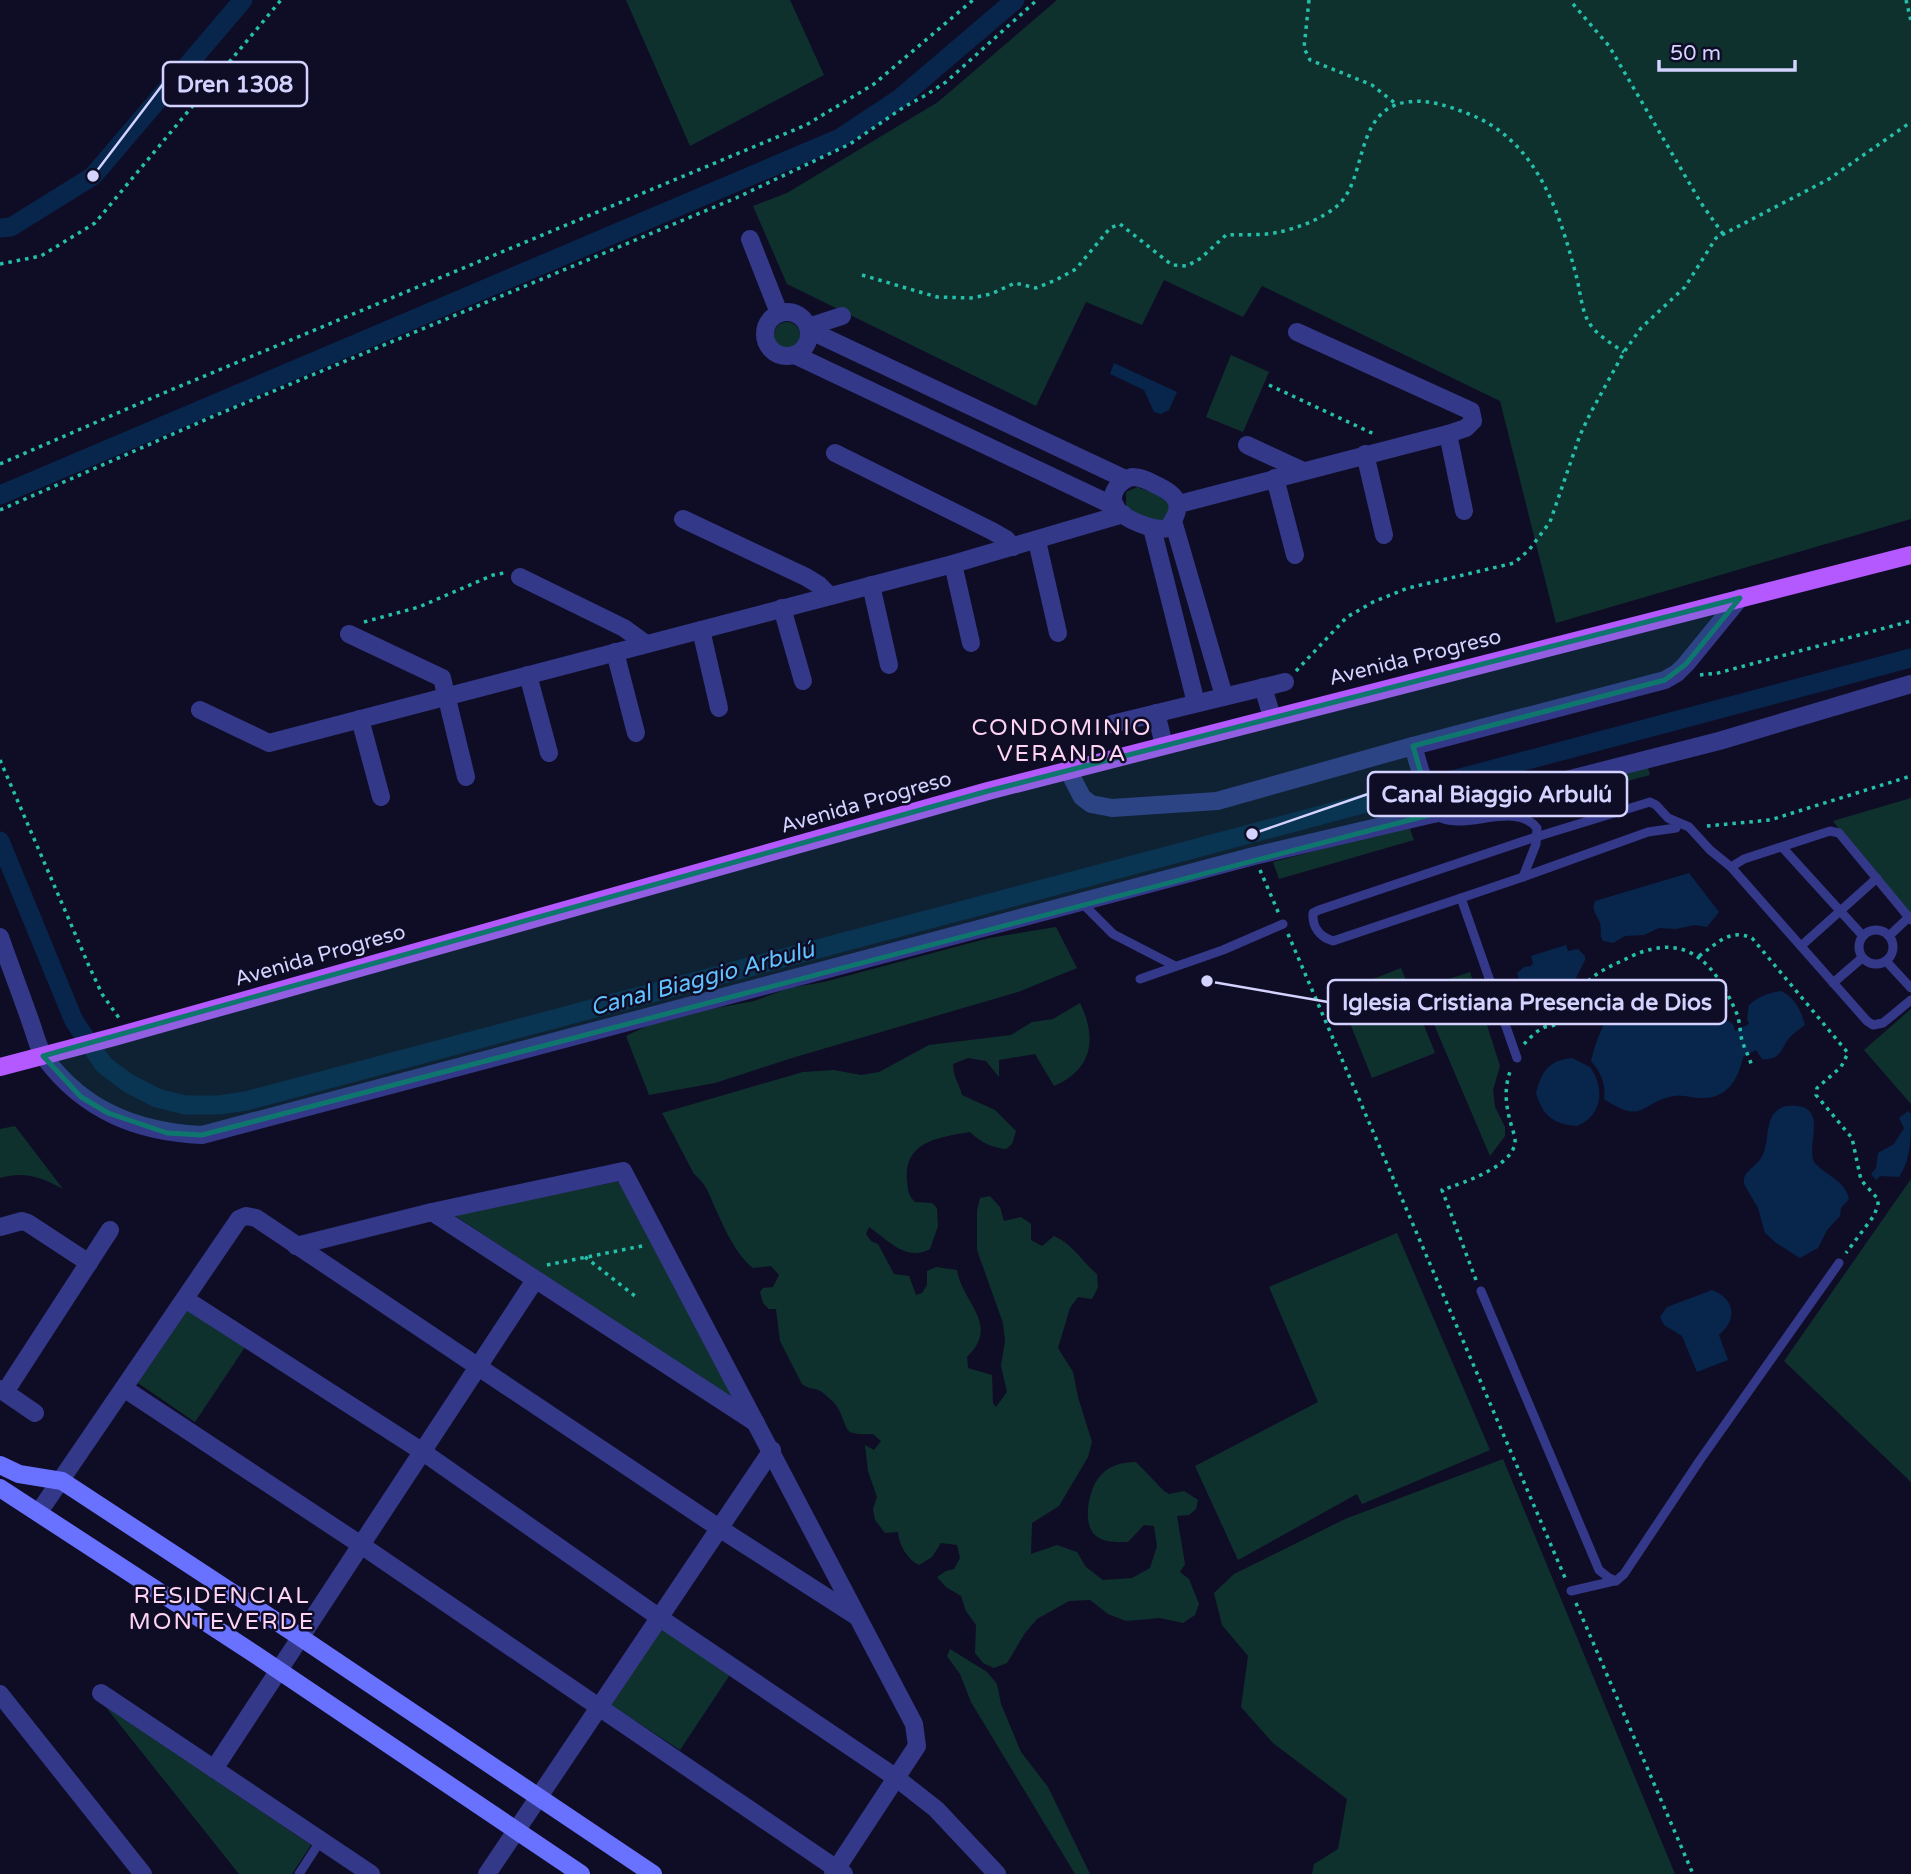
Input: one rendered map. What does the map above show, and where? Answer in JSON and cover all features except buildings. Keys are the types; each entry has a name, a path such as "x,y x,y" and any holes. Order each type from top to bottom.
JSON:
{"main road":[{"name":"Avenida Progreso","path":"0,1067 134,1032 1068,770 1911,555"}],"street":[{"path":"750,239 779,313"},
{"path":"795,355 807,345 808,329 801,317 794,313 779,313 767,323 760,346 780,356 795,355 1160,530 1168,528 1176,512 1275,478 1448,434 1466,428 1473,421 1471,411 1297,332"},
{"path":"808,329 842,316"},
{"path":"808,329 1125,479 1140,477 1168,490 1224,696"},
{"path":"1448,434 1464,511"},
{"path":"1247,445 1303,471"},
{"path":"835,453 992,531 1006,539 1013,547"},
{"path":"1365,454 1384,535"},
{"path":"1275,478 1295,555"},
{"path":"1119,511 1113,499 1115,490 1125,479"},
{"path":"200,710 269,743 953,564 1037,541 1119,511"},
{"path":"683,519 820,584 830,596"},
{"path":"1152,528 1196,703"},
{"path":"1037,541 1058,633"},
{"path":"953,564 971,643"},
{"path":"520,577 624,628 646,644"},
{"path":"871,585 889,665"},
{"path":"1068,770 1082,797 1091,804 1112,808 1217,801 1665,680 1686,664 1740,598"},
{"path":"782,608 803,681"},
{"path":"701,630 719,708"},
{"path":"349,634 439,675 444,681 466,777"},
{"path":"615,652 636,733"},
{"path":"528,675 549,752"},
{"path":"1112,724 1285,682"},
{"path":"0,937 43,1056 81,1097 108,1113 167,1133 202,1135 1254,856 1433,814 1719,741 1911,684"},
{"path":"1263,687 1272,717"},
{"path":"1156,713 1164,745"},
{"path":"360,719 381,797"},
{"path":"1413,746 1433,814"},
{"path":"125,1389 600,1706 838,1872 895,1777 917,1746 914,1724 623,1171 432,1212 296,1246"},
{"path":"432,1212 756,1423"},
{"path":"39,1512 239,1219 246,1216 256,1218 719,1528 859,1618"},
{"path":"0,1227 22,1221 28,1223 89,1263"},
{"path":"35,1413 3,1391 110,1230"},
{"path":"214,1769 480,1367 528,1275"},
{"path":"185,1299 423,1452 660,1618 895,1777 936,1809 998,1874"},
{"path":"487,1874 772,1450"},
{"path":"0,1465 19,1474 62,1481 653,1874"},
{"path":"0,1488 279,1670 581,1874"},
{"path":"101,1693 371,1874"},
{"path":"0,1694 143,1874"}],"lane":[{"path":"1676,828 1648,832 1333,940 1324,938 1312,921 1313,913 1318,910 1650,802 1668,818 1689,827 1710,850 1731,867 1873,1025 1883,1023 1911,1000"},
{"path":"1433,814 1447,821 1508,817 1531,821 1537,828 1536,844 1523,877"},
{"path":"1731,867 1744,859 1782,846 1830,831 1839,833 1910,918 1889,936"},
{"path":"1782,846 1863,936"},
{"path":"1801,946 1877,878"},
{"path":"1461,898 1517,1058"},
{"path":"1081,902 1113,934 1175,966"},
{"path":"1140,979 1223,950 1283,924"},
{"path":"1877,930 1889,936 1893,948 1886,961 1872,964 1862,958 1859,947 1863,936 1877,930"},
{"path":"1833,983 1862,958"},
{"path":"1886,961 1911,988"},
{"path":"1571,1591 1616,1581 1624,1574 1700,1460 1839,1263"},
{"path":"1480,1291 1599,1570 1600,1576 1595,1585"},
{"path":"1599,1570 1616,1581"},
{"path":"299,1874 321,1840"}],"path":[{"path":"0,264 41,256 95,223 281,0"},
{"path":"0,464 806,125 874,83 973,0"},
{"path":"0,510 214,416 736,198 850,144 946,82 1037,0"},
{"path":"1309,0 1304,48 1310,60 1372,85 1396,104"},
{"path":"1906,0 1911,21"},
{"path":"1573,4 1609,46 1701,203 1723,234"},
{"path":"862,275 937,297 971,298 990,294 1015,283 1036,288 1076,270 1110,228 1120,224 1172,265 1187,266 1201,258 1226,235 1277,233 1313,220 1338,205 1348,191 1369,133 1380,114 1396,104 1420,100 1444,105 1479,118 1505,134 1531,161 1549,190 1588,321 1609,342 1624,352"},
{"path":"1285,682 1347,617 1373,601 1408,588 1514,563 1529,550 1550,522 1580,435 1624,352 1641,328 1685,286 1717,238 1829,179 1911,122"},
{"path":"1269,385 1398,445"},
{"path":"349,634 354,624 419,607 493,575 507,572 520,577"},
{"path":"1665,680 1718,673 1911,621"},
{"path":"0,760 102,994 114,1013 134,1032"},
{"path":"1689,827 1737,825 1770,820 1911,776"},
{"path":"1254,856 1693,1874"},
{"path":"1699,956 1737,933 1752,938 1848,1053 1841,1067 1817,1088 1816,1095 1852,1138 1861,1180 1878,1199 1878,1206 1839,1263"},
{"path":"1480,1291 1442,1190 1497,1168 1512,1150 1516,1136 1507,1111 1505,1090 1510,1072 1523,1045 1543,1028 1558,1025 1572,1009 1583,986 1604,970 1653,947 1682,949 1699,956 1719,980 1738,1017 1742,1041 1752,1066"},
{"path":"528,1275 585,1257 661,1242"},
{"path":"585,1257 635,1296"}],"highlighted area":[{"path":"1740,598 1686,664 1665,680 1413,746 1433,814 202,1135 167,1133 108,1113 81,1097 43,1056 988,791"}],"green space":[{"path":"626,0 790,0 824,75 690,146"},
{"path":"1057,0 1911,0 1911,519 1556,623 1500,401 1262,286 1243,317 1164,280 1142,325 1086,302 1036,406 787,284 753,206 787,193 938,102"},
{"path":"787,322 796,326 800,335 796,344 787,348 778,344 774,335 778,326"},
{"path":"1231,355 1269,372 1243,432 1206,417"},
{"path":"1137,487 1156,494 1171,505 1167,520 1153,521 1126,508 1126,492"},
{"path":"1647,764 1650,775 1518,810 1512,798"},
{"path":"1911,798 1911,923 1833,821"},
{"path":"1409,826 1414,840 1279,879 1273,862"},
{"path":"1056,927 1077,968 1018,992 715,1083 649,1095 626,1036 663,1018 754,1001 789,988 824,982 989,938"},
{"path":"1401,968 1435,1053 1372,1078 1338,993"},
{"path":"1470,972 1500,1066 1493,1090 1495,1107 1505,1127 1505,1136 1490,1156 1419,989"},
{"path":"1080,1003 1089,1028 1088,1051 1077,1071 1054,1086 1035,1054 999,1060 999,1077 986,1061 968,1058 953,1064 962,1095 995,1110 1016,1131 1012,1144 1006,1149 987,1144 970,1132 926,1143 911,1157 907,1168 910,1195 915,1202 932,1203 937,1208 938,1226 930,1249 913,1253 898,1248 869,1227 866,1234 871,1241 878,1244 894,1274 909,1276 916,1295 922,1293 927,1285 927,1271 936,1267 957,1270 980,1324 977,1345 967,1357 968,1368 992,1375 993,1403 996,1407 1007,1392 1001,1366 1005,1341 1003,1323 977,1250 977,1211 980,1198 990,1196 1000,1207 1004,1221 1021,1217 1031,1224 1031,1240 1042,1246 1054,1236 1061,1239 1097,1274 1098,1287 1092,1299 1078,1297 1070,1308 1058,1348 1073,1372 1092,1442 1088,1457 1059,1506 1032,1523 1031,1554 1057,1545 1077,1552 1086,1567 1103,1580 1132,1578 1150,1568 1157,1546 1154,1526 1144,1525 1128,1542 1115,1542 1096,1536 1089,1523 1090,1496 1101,1475 1117,1465 1136,1462 1164,1491 1169,1494 1184,1491 1198,1500 1196,1509 1189,1515 1177,1516 1185,1564 1180,1572 1189,1579 1199,1604 1195,1615 1183,1623 1160,1618 1126,1621 1108,1614 1090,1600 1069,1601 1037,1619 1007,1663 994,1668 983,1663 975,1653 976,1625 966,1611 961,1596 946,1587 937,1577 954,1569 960,1558 957,1545 941,1543 932,1557 919,1565 904,1551 898,1532 885,1533 875,1520 873,1509 877,1497 868,1471 865,1445 874,1450 881,1441 873,1434 856,1434 848,1430 838,1408 831,1400 819,1390 802,1384 780,1341 776,1309 769,1309 763,1303 760,1292 763,1288 773,1287 779,1275 771,1266 753,1268 737,1250 708,1191 694,1174 662,1113 803,1072 834,1070 861,1075 879,1072 929,1045 1011,1035 1032,1022 1053,1019"},
{"path":"1911,1009 1911,1104 1864,1050"},
{"path":"15,1126 63,1189 33,1176 0,1178 0,1129"},
{"path":"1911,1179 1911,1482 1784,1361"},
{"path":"620,1181 737,1403 454,1215"},
{"path":"1397,1233 1490,1450 1362,1504 1357,1494 1238,1560 1195,1466 1318,1402 1269,1287"},
{"path":"188,1309 245,1347 195,1422 138,1383"},
{"path":"1503,1459 1675,1874 1312,1874 1314,1864 1338,1849 1347,1799 1273,1743 1241,1707 1248,1656 1222,1625 1214,1593 1234,1574 1345,1519"},
{"path":"662,1628 731,1673 680,1750 611,1705"},
{"path":"950,1649 987,1672 997,1684 1001,1704 1021,1752 1048,1787 1090,1874 1075,1874 971,1702 960,1674 947,1656"},
{"path":"105,1706 311,1845 292,1874 239,1874"}],"water":[{"path":"1114,363 1177,392 1169,410 1161,414 1154,412 1144,390 1110,374"},
{"path":"1689,873 1719,912 1707,927 1695,925 1676,929 1659,928 1644,935 1625,936 1613,943 1603,941 1600,923 1594,910 1595,901"},
{"path":"1566,945 1568,951 1578,949 1585,956 1585,960 1575,980 1568,983 1549,1017 1531,1021 1517,973 1524,967 1531,966 1531,956"},
{"path":"1665,985 1697,993 1733,1024 1735,1031 1749,1024 1749,1005 1764,995 1781,991 1797,1005 1805,1025 1791,1036 1774,1058 1762,1059 1756,1050 1743,1057 1734,1080 1718,1095 1701,1098 1673,1096 1634,1112 1627,1111 1604,1099 1602,1078 1591,1061 1595,1045 1614,1010 1635,995"},
{"path":"1572,1058 1590,1067 1599,1092 1599,1100 1592,1115 1577,1126 1555,1121 1550,1117 1542,1108 1536,1093 1547,1068 1557,1061"},
{"path":"1786,1106 1801,1106 1809,1111 1813,1118 1812,1156 1815,1163 1844,1187 1849,1199 1818,1248 1800,1258 1765,1233 1758,1208 1744,1184 1745,1176 1764,1151 1773,1115"},
{"path":"1908,1111 1911,1114 1910,1140 1903,1170 1899,1177 1880,1176 1876,1180 1871,1174 1876,1168 1878,1153 1894,1144 1904,1128 1899,1118"},
{"path":"1712,1290 1725,1299 1731,1310 1729,1322 1719,1335 1728,1360 1697,1372 1682,1336 1664,1325 1660,1317 1667,1307"}],"waterway":[{"path":"0,228 11,227 93,176 243,0"},
{"path":"0,495 840,138 899,99 1015,0"},
{"name":"Canal Biaggio Arbulú","path":"0,841 74,1021 104,1065 128,1083 157,1098 185,1105 219,1105 246,1101 1911,658"}],"place":[{"name":"Dren 1308","path":"93,176"},
{"name":"Canal Biaggio Arbulú","path":"1252,834"},
{"name":"Iglesia Cristiana Presencia de Dios","path":"1207,981"}],"district":[{"name":"CONDOMINIO VERANDA","path":"1062,740"},
{"name":"RESIDENCIAL MONTEVERDE","path":"222,1608"}]}
